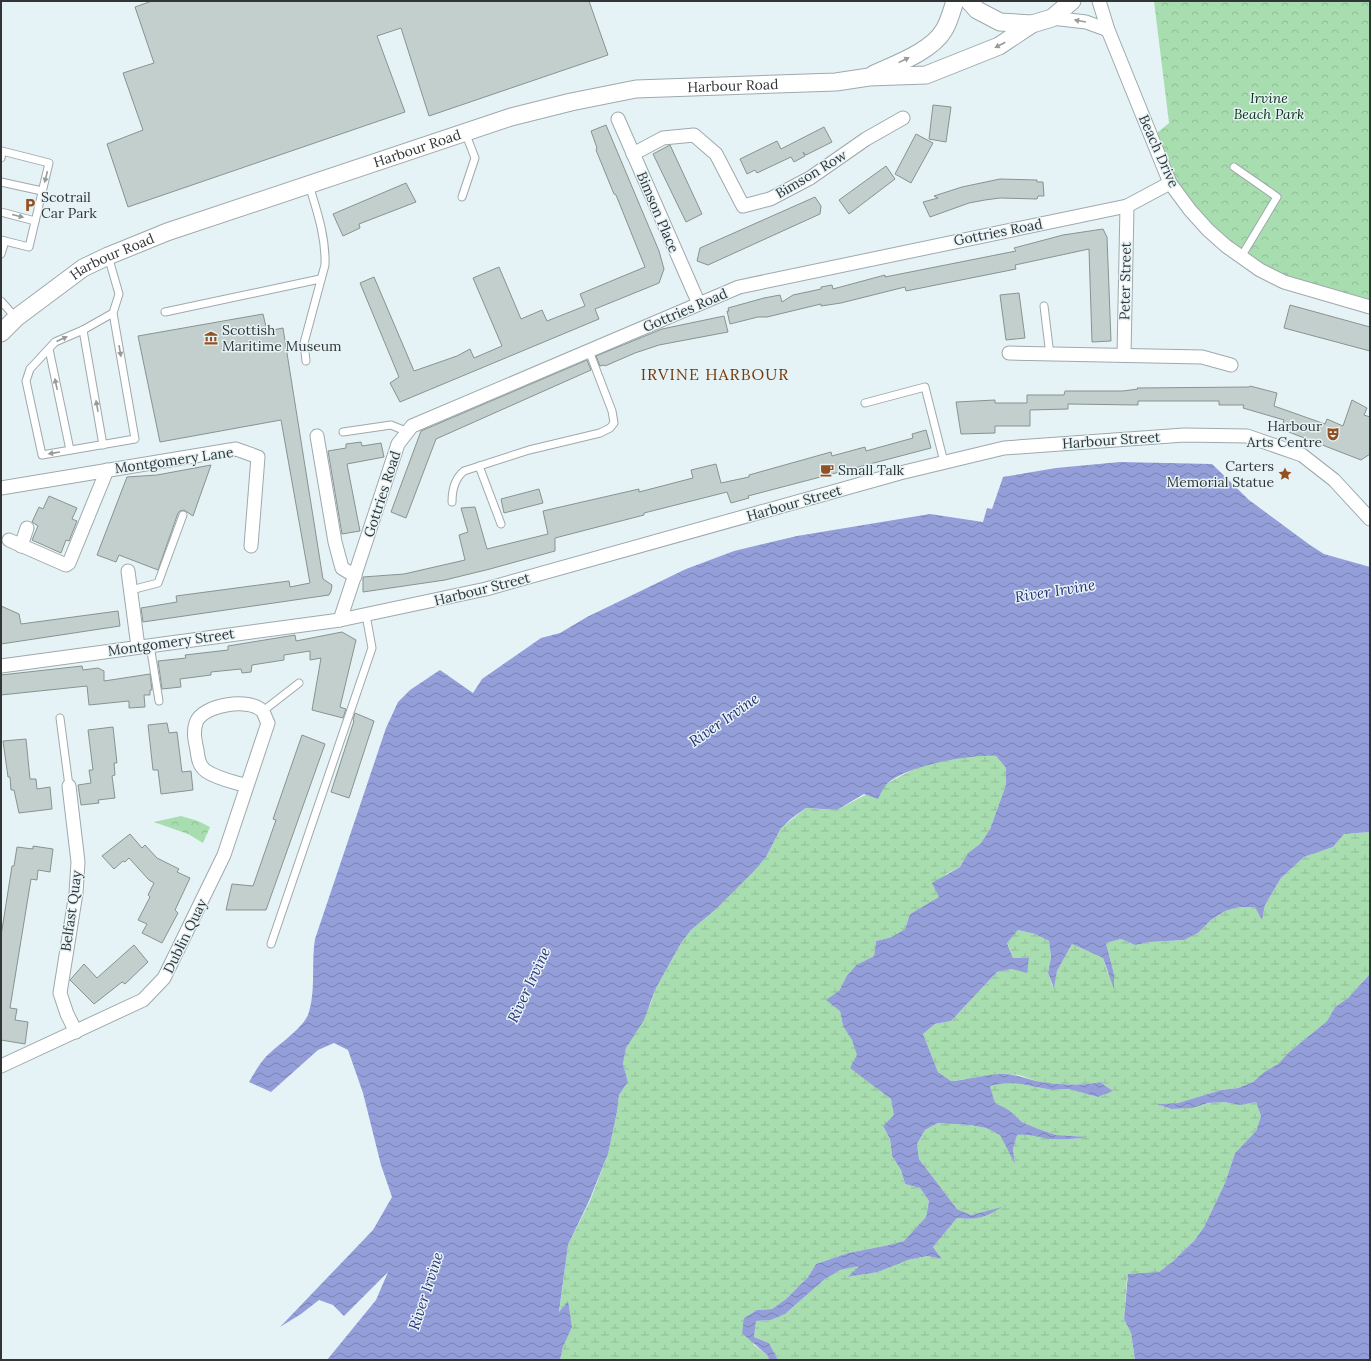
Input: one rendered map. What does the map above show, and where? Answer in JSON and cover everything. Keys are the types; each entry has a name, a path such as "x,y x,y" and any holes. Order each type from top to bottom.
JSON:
{"street":[{"name":"Harbour Road","path":"869,77 912,56 935,41 944,30 955,1"},
{"path":"969,1 977,10 1000,22 1032,24 1052,18 1086,22 1108,30"},
{"path":"1052,18 1072,1"},
{"name":"Beach Drive","path":"1099,1 1108,30 1170,182 1190,210 1208,230 1240,257 1284,282 1370,307"},
{"name":"Harbour Road","path":"1,333 16,318 83,268 108,256 167,232 511,117 571,102 636,89 836,82 869,77 926,75 999,46 1032,24"},
{"name":"Bimson Row","path":"633,154 663,138 694,135 716,154 743,206 770,199 810,178 866,140 903,118"},
{"name":"Bimson Place","path":"618,119 698,304"},
{"name":"Gottries Road","path":"340,620 398,444 412,426 739,287 1126,206 1170,182"},
{"name":"Peter Street","path":"1124,355 1126,206"},
{"path":"1009,353 1202,357 1231,366"},
{"name":"Harbour Street","path":"340,620 486,589 944,462 1004,448 1184,435 1247,436 1302,455 1334,480 1370,519"},
{"path":"317,436 337,549 342,568 355,576"},
{"name":"Montgomery Lane","path":"1,488 236,449 258,457 251,546"},
{"path":"9,540 66,565 69,563 107,470"},
{"path":"21,546 27,528"},
{"path":"128,572 144,646"},
{"name":"Montgomery Street","path":"1,666 340,620"},
{"path":"247,786 217,777 205,771 199,763 194,733 196,722 200,716 209,709 218,706 251,704 263,711"},
{"name":"Dublin Quay","path":"1,1066 143,1000 164,978 224,855 268,723 263,711"},
{"name":"Belfast Quay","path":"69,786 78,862 76,893 60,993 67,1014 76,1032"}],"lane":[{"path":"462,197 475,158 464,132"},
{"path":"1,158 2,151 49,163 29,247 3,240 1,254"},
{"path":"1234,167 1277,197 1240,257"},
{"path":"1,182 42,191"},
{"path":"306,361 304,343 325,265 322,227 309,184"},
{"path":"1,212 35,221"},
{"path":"108,256 119,294 113,313 135,439 42,455 26,381 30,369 55,342 83,330 113,313"},
{"path":"165,312 320,279"},
{"path":"1,301 16,318"},
{"path":"1044,306 1050,354"},
{"path":"83,330 103,445"},
{"path":"49,349 70,450"},
{"path":"452,502 454,486 459,475 464,471 529,450 600,433 610,428 614,423 612,411 588,351"},
{"path":"865,403 925,387 944,462"},
{"path":"343,432 391,425 408,432"},
{"path":"479,466 501,524"},
{"path":"131,590 158,583 182,515"},
{"path":"271,944 372,648 366,615"},
{"path":"144,646 159,702"},
{"path":"263,711 300,683"},
{"path":"60,718 69,786"}],"green space":[{"name":"Irvine Beach Park","path":"1154,1 1370,1 1370,307 1260,270 1179,195 1152,137 1169,123"},
{"path":"980,755 996,756 1006,768 1006,785 990,829 981,843 968,853 960,867 946,874 940,897 910,914 905,929 892,937 876,941 874,956 856,965 846,977 839,991 840,1011 843,1026 853,1040 864,1078 891,1099 895,1115 883,1126 890,1139 892,1156 901,1170 905,1184 920,1188 929,1201 926,1217 905,1241 848,1253 816,1264 808,1277 786,1299 772,1309 757,1310 744,1318 754,1345 768,1356 769,1360 560,1360 563,1347 572,1327 567,1302 559,1313 568,1245 590,1201 608,1154 619,1095 628,1082 623,1064 626,1048 650,1005 655,990 681,943 691,930 715,910 766,857 781,828 806,808 837,810 914,769 931,763"},
{"path":"181,816 198,821 210,827 203,843 188,834 154,822"},
{"path":"1370,832 1370,974 1348,998 1335,1007 1327,1021 1288,1053 1278,1064 1264,1072 1253,1082 1238,1088 1221,1090 1178,1103 1158,1104 1167,1107 1182,1108 1224,1102 1241,1104 1256,1102 1261,1116 1256,1131 1235,1153 1225,1183 1204,1227 1194,1241 1159,1272 1127,1278 1124,1319 1131,1333 1135,1360 778,1360 769,1343 754,1337 756,1321 771,1320 785,1314 825,1279 840,1270 860,1265 849,1277 878,1272 908,1260 927,1256 942,1259 933,1247 957,1218 979,1218 1000,1208 971,1215 957,1209 919,1159 917,1144 925,1130 938,1123 970,1125 986,1128 1000,1135 1015,1162 1013,1149 1017,1134 1057,1139 1086,1137 1056,1135 1022,1122 1009,1110 995,1103 990,1086 1006,1083 1021,1084 1052,1090 1068,1089 1098,1097 1113,1091 1100,1082 1085,1084 1060,1084 1036,1081 1020,1075 1010,1074 951,1081 938,1072 923,1034 935,1024 951,1021 997,972 1012,969 1013,958 1007,942 1018,930 1035,934 1049,941 1051,957 1048,973 1053,987 1057,971 1072,944 1103,958 1108,974 1114,974 1106,943 1121,939 1135,945 1150,942 1184,940 1198,933 1211,920 1225,911 1239,907 1255,906 1262,919 1265,905 1281,878 1304,857 1333,847 1344,834"}],"water":[{"name":"River Irvine","path":"1120,462 1212,464 1249,500 1310,545 1324,554 1370,567 1370,832 1344,834 1333,847 1304,857 1281,878 1265,905 1262,920 1255,907 1239,907 1225,911 1211,920 1198,933 1184,940 1150,942 1135,945 1121,939 1106,943 1114,974 1114,989 1103,958 1072,944 1057,971 1054,988 1048,973 1051,957 1049,941 1035,934 1018,930 1007,943 1013,958 1029,958 1027,973 1012,969 997,972 951,1021 935,1024 923,1034 938,1072 951,1081 1007,1074 1036,1081 1060,1084 1085,1084 1100,1082 1113,1091 1098,1097 1068,1089 1052,1090 1021,1084 1006,1083 990,1086 995,1103 1009,1110 1022,1122 1056,1135 1088,1137 1049,1139 1030,1135 1017,1135 1013,1149 1015,1164 1000,1135 986,1128 970,1125 938,1123 925,1130 917,1144 919,1159 957,1209 971,1215 1002,1207 991,1214 981,1217 970,1219 957,1218 933,1247 942,1259 927,1256 908,1260 878,1272 848,1277 859,1266 840,1270 825,1279 785,1314 771,1320 756,1321 754,1337 769,1343 778,1360 769,1360 768,1356 742,1333 744,1318 757,1310 772,1309 786,1299 808,1277 816,1264 848,1253 904,1241 926,1217 929,1201 920,1188 905,1184 901,1170 892,1156 890,1139 883,1126 894,1115 891,1099 850,1068 857,1055 852,1040 843,1026 840,1011 826,1000 839,991 846,977 856,965 874,956 876,941 892,937 905,929 910,914 939,897 932,883 960,867 968,853 981,843 990,829 1006,785 1006,768 996,756 954,759 921,767 894,779 885,786 878,799 864,794 837,810 806,808 781,828 766,857 754,871 715,910 691,930 681,943 655,990 644,1020 626,1048 623,1064 628,1082 619,1095 608,1154 589,1201 568,1245 559,1312 568,1301 572,1327 563,1347 560,1360 327,1360 376,1300 388,1272 344,1316 333,1305 319,1300 301,1314 280,1327 373,1230 392,1197 381,1165 363,1093 348,1050 334,1043 318,1050 271,1092 249,1082 264,1059 302,1024 309,1012 313,985 313,957 315,939 386,728 398,702 410,690 440,670 473,693 482,679 541,638 560,633 587,617 686,569 734,551 797,536 930,514 983,522 987,508 992,509 1003,477 1056,468"},
{"path":"1370,974 1370,1360 1135,1360 1131,1333 1124,1319 1128,1274 1159,1272 1194,1241 1204,1227 1225,1183 1235,1153 1256,1131 1261,1116 1256,1102 1241,1105 1224,1102 1208,1103 1192,1108 1172,1109 1157,1104 1178,1103 1221,1090 1238,1088 1253,1082 1264,1072 1278,1064 1288,1053 1327,1021 1335,1007 1348,998"}],"building":[{"path":"152,1 589,1 608,55 429,116 401,28 377,36 405,112 128,207 107,144 143,130 123,73 154,63 135,7"},
{"path":"933,105 951,107 946,142 929,139"},
{"path":"606,125 659,251 664,269 659,283 595,309 599,319 400,402 390,383 399,377 360,283 374,277 414,371 457,356 470,349 474,358 502,346 473,278 499,267 521,319 542,310 547,321 585,306 580,294 645,267 596,150 597,148 591,131"},
{"path":"824,127 832,142 806,155 803,152 805,156 794,162 791,157 757,173 755,170 747,174 740,159 777,141 781,149"},
{"path":"916,134 933,143 911,183 895,174"},
{"path":"670,145 702,214 686,222 653,154"},
{"path":"886,166 895,179 849,214 839,200"},
{"path":"1000,179 1037,180 1037,182 1043,182 1044,196 1038,196 1037,199 1000,198 985,200 969,203 930,217 923,202 938,198 934,196 962,187"},
{"path":"406,183 416,202 359,224 360,228 343,236 333,214"},
{"path":"815,197 821,206 820,214 708,265 697,261 700,248"},
{"path":"1103,229 1107,237 1111,341 1092,342 1089,249 1015,265 1016,269 906,291 905,287 841,303 821,306 821,304 730,324 727,311 729,311 728,308 764,298 780,295 782,302 793,295 821,289 821,287 832,285 833,289 885,275 885,277 1016,251 1014,248 1063,235"},
{"path":"1019,293 1025,338 1006,340 1000,295"},
{"path":"1290,305 1370,327 1370,351 1284,328"},
{"path":"263,314 267,331 283,328 323,579 332,585 331,591 329,595 143,622 141,608 177,602 176,596 289,581 290,587 310,583 281,420 160,442 138,336"},
{"path":"724,316 728,332 659,345 635,353 605,366 600,366 596,356 662,329"},
{"path":"587,360 591,370 436,439 406,518 391,512 421,431"},
{"path":"1250,386 1277,393 1274,406 1325,424 1327,419 1343,426 1352,400 1367,408 1364,415 1370,417 1370,454 1361,460 1281,429 1284,420 1243,408 1244,405 1219,405 1219,401 1138,401 1138,405 1068,404 1068,409 1030,410 1030,426 995,426 995,433 961,434 956,402 995,400 995,403 1027,403 1027,395 1064,395 1065,391 1123,391 1138,389 1137,388"},
{"path":"926,430 931,448 748,496 749,498 731,503 727,492 644,513 644,515 555,538 555,551 490,569 445,580 363,592 363,577 404,574 465,560 459,535 468,532 461,508 475,507 487,549 548,534 543,511 639,489 639,492 693,478 691,470 716,464 721,483 749,477 749,475 831,452 832,456 865,447 866,451 913,438 912,434"},
{"path":"361,442 362,446 381,443 384,457 347,464 360,531 342,534 328,451 346,448 346,444"},
{"path":"211,465 193,516 184,510 178,513 158,570 119,555 116,562 97,555 127,477 157,475"},
{"path":"539,489 543,503 504,513 501,499"},
{"path":"49,496 77,508 72,519 77,521 69,541 66,540 61,553 32,540 38,526 32,522 39,507 43,509"},
{"path":"1,606 19,614 21,624 118,611 120,626 1,644"},
{"path":"342,632 356,640 340,707 346,709 343,718 312,710 321,658 310,660 310,651 284,655 284,660 252,665 251,672 242,673 241,669 211,672 211,675 180,679 181,687 162,689 158,661 186,658 185,655 228,650 228,646 295,635 296,641"},
{"path":"82,666 83,670 98,668 104,671 104,681 150,674 152,690 150,690 150,695 144,695 145,707 129,708 129,701 89,705 87,686 1,695 1,675"},
{"path":"355,713 374,721 349,798 331,792 354,721"},
{"path":"167,723 169,733 177,732 182,772 191,771 193,790 161,794 158,770 153,770 148,725"},
{"path":"113,727 117,763 114,763 115,775 112,776 115,798 98,800 99,803 81,805 78,785 91,783 89,770 93,770 88,730"},
{"path":"302,735 325,744 266,910 226,910 232,884 253,886 276,820 273,819"},
{"path":"26,739 30,779 36,779 37,789 50,787 52,809 19,813 14,790 11,790 10,777 8,777 3,741"},
{"path":"130,834 142,848 145,845 157,858 179,869 177,872 190,878 175,910 178,913 162,943 142,933 147,924 138,920 150,897 148,895 154,883 149,880 129,858 114,869 102,856"},
{"path":"33,846 53,849 50,872 38,870 37,880 31,879 10,1008 17,1009 15,1020 28,1022 25,1044 1,1040 1,936 12,866 14,866 17,847 33,849"},
{"path":"134,945 148,962 125,984 122,982 94,1004 70,980 84,964 97,978"}],"place":[{"name":"Scotrail Car Park","path":"30,205"},
{"name":"Scottish Maritime Museum","path":"211,338"},
{"name":"Harbour Arts Centre","path":"1333,434"},
{"name":"Small Talk","path":"827,470"},
{"name":"Carters Memorial Statue","path":"1285,474"}],"district":[{"name":"IRVINE HARBOUR","path":"715,374"}]}
